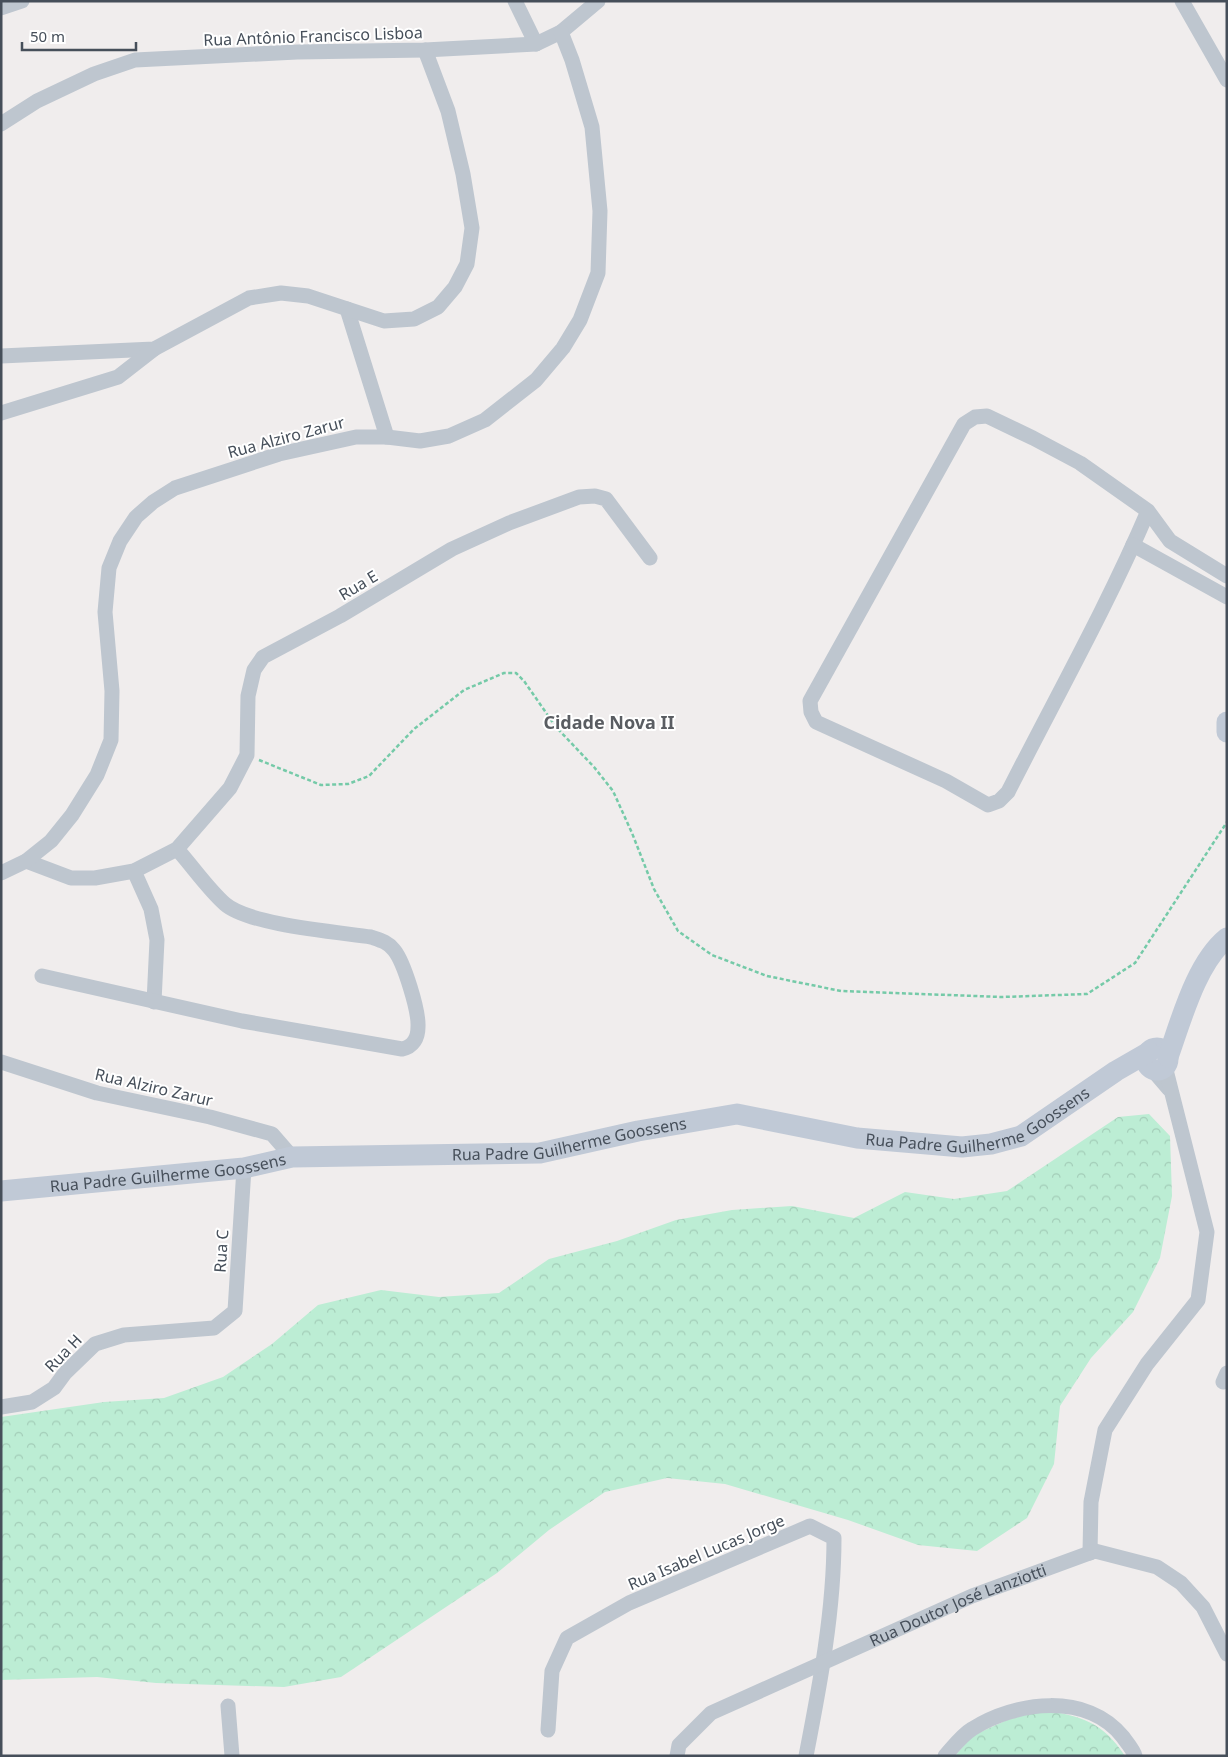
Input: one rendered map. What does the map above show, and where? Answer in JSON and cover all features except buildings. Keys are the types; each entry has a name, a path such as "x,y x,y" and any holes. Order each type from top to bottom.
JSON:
{"street":[{"path":"1,8 22,1"},
{"path":"515,1 536,44"},
{"name":"Rua Antônio Francisco Lisboa","path":"1,124 45,97 94,74 135,60 298,52 425,50 536,44 561,32 598,1"},
{"path":"1182,1 1227,80"},
{"name":"Rua Alziro Zarur","path":"1,873 26,861 51,841 72,816 97,775 111,740 112,691 105,612 109,568 120,541 136,517 153,502 175,488 279,454 356,437 386,437 420,441 449,436 484,420 536,380 563,348 580,320 598,273 600,211 592,127 572,60 561,32"},
{"path":"1,413 118,377 154,349 249,298 281,293 308,296 384,321 414,319 438,307 455,287 468,264 472,228 463,174 448,111 425,50"},
{"path":"347,309 386,437"},
{"path":"1,356 154,349"},
{"path":"1148,511 1008,792 999,801 988,806 937,777 816,722 811,712 810,701 964,424 975,417 987,416 1033,438 1080,464 1148,511 1170,541 1227,576"},
{"name":"Rua E","path":"177,849 230,788 246,755 248,696 254,670 263,657 340,616 452,549 509,522 579,497 595,496 606,499 650,558"},
{"path":"1133,544 1227,597"},
{"path":"1227,722 1227,732"},
{"path":"26,861 71,878 96,878 134,871 177,849 225,904 237,912 276,922 371,937 384,941 393,948 404,964 418,1026 415,1041 409,1048 402,1050 154,1002 42,976"},
{"path":"134,871 151,909 157,940 154,1002"},
{"path":"1090,1553 1091,1502 1105,1430 1147,1364 1198,1300 1207,1232 1171,1092 1156,1060 1184,1012 1204,968 1220,944 1227,938"},
{"name":"Rua Padre Guilherme Goossens","path":"1,1191 244,1168 292,1157 540,1153 638,1131 737,1114 856,1138 962,1147 991,1144 1021,1136 1116,1071 1156,1060"},
{"name":"Rua Alziro Zarur","path":"1,1062 97,1093 210,1117 272,1134 292,1157"},
{"name":"Rua C","path":"214,1328 235,1311 244,1168"},
{"name":"Rua H","path":"1,1406 32,1402 54,1388 65,1373 95,1344 124,1335 214,1328"},
{"name":"Rua Isabel Lucas Jorge","path":"548,1730 552,1671 568,1638 629,1603 810,1526 834,1538 834,1562 824,1662"},
{"name":"Rua Doutor José Lanziotti","path":"676,1756 679,1745 712,1713 972,1596 1095,1551 1157,1567 1181,1583 1203,1607 1227,1654"},
{"path":"806,1756 824,1662"},
{"path":"228,1706 232,1756"},
{"path":"945,1756 971,1729 1003,1715 1044,1706 1073,1706 1098,1714 1117,1730 1135,1756"}],"path":[{"path":"246,755 321,785 348,784 369,776 414,729 464,690 504,673 516,673 524,681 556,727 594,767 613,791 654,889 678,931 712,955 767,976 841,991 1002,997 1087,994 1135,963 1227,822"}],"green space":[{"path":"1149,1114 1170,1136 1172,1196 1160,1258 1133,1312 1091,1358 1060,1406 1054,1464 1027,1518 977,1551 918,1545 848,1520 725,1484 667,1478 605,1492 549,1530 497,1573 341,1677 284,1687 156,1683 97,1677 1,1680 1,1417 104,1402 164,1398 223,1377 272,1344 318,1305 381,1290 439,1297 499,1293 549,1259 617,1241 676,1220 732,1210 792,1206 854,1218 905,1192 954,1199 1007,1191 1118,1117"},
{"path":"1043,1710 1069,1715 1090,1722 1108,1735 1125,1756 955,1756 972,1736 1007,1720"}],"district":[{"name":"Cidade Nova II","path":"609,722"}]}
